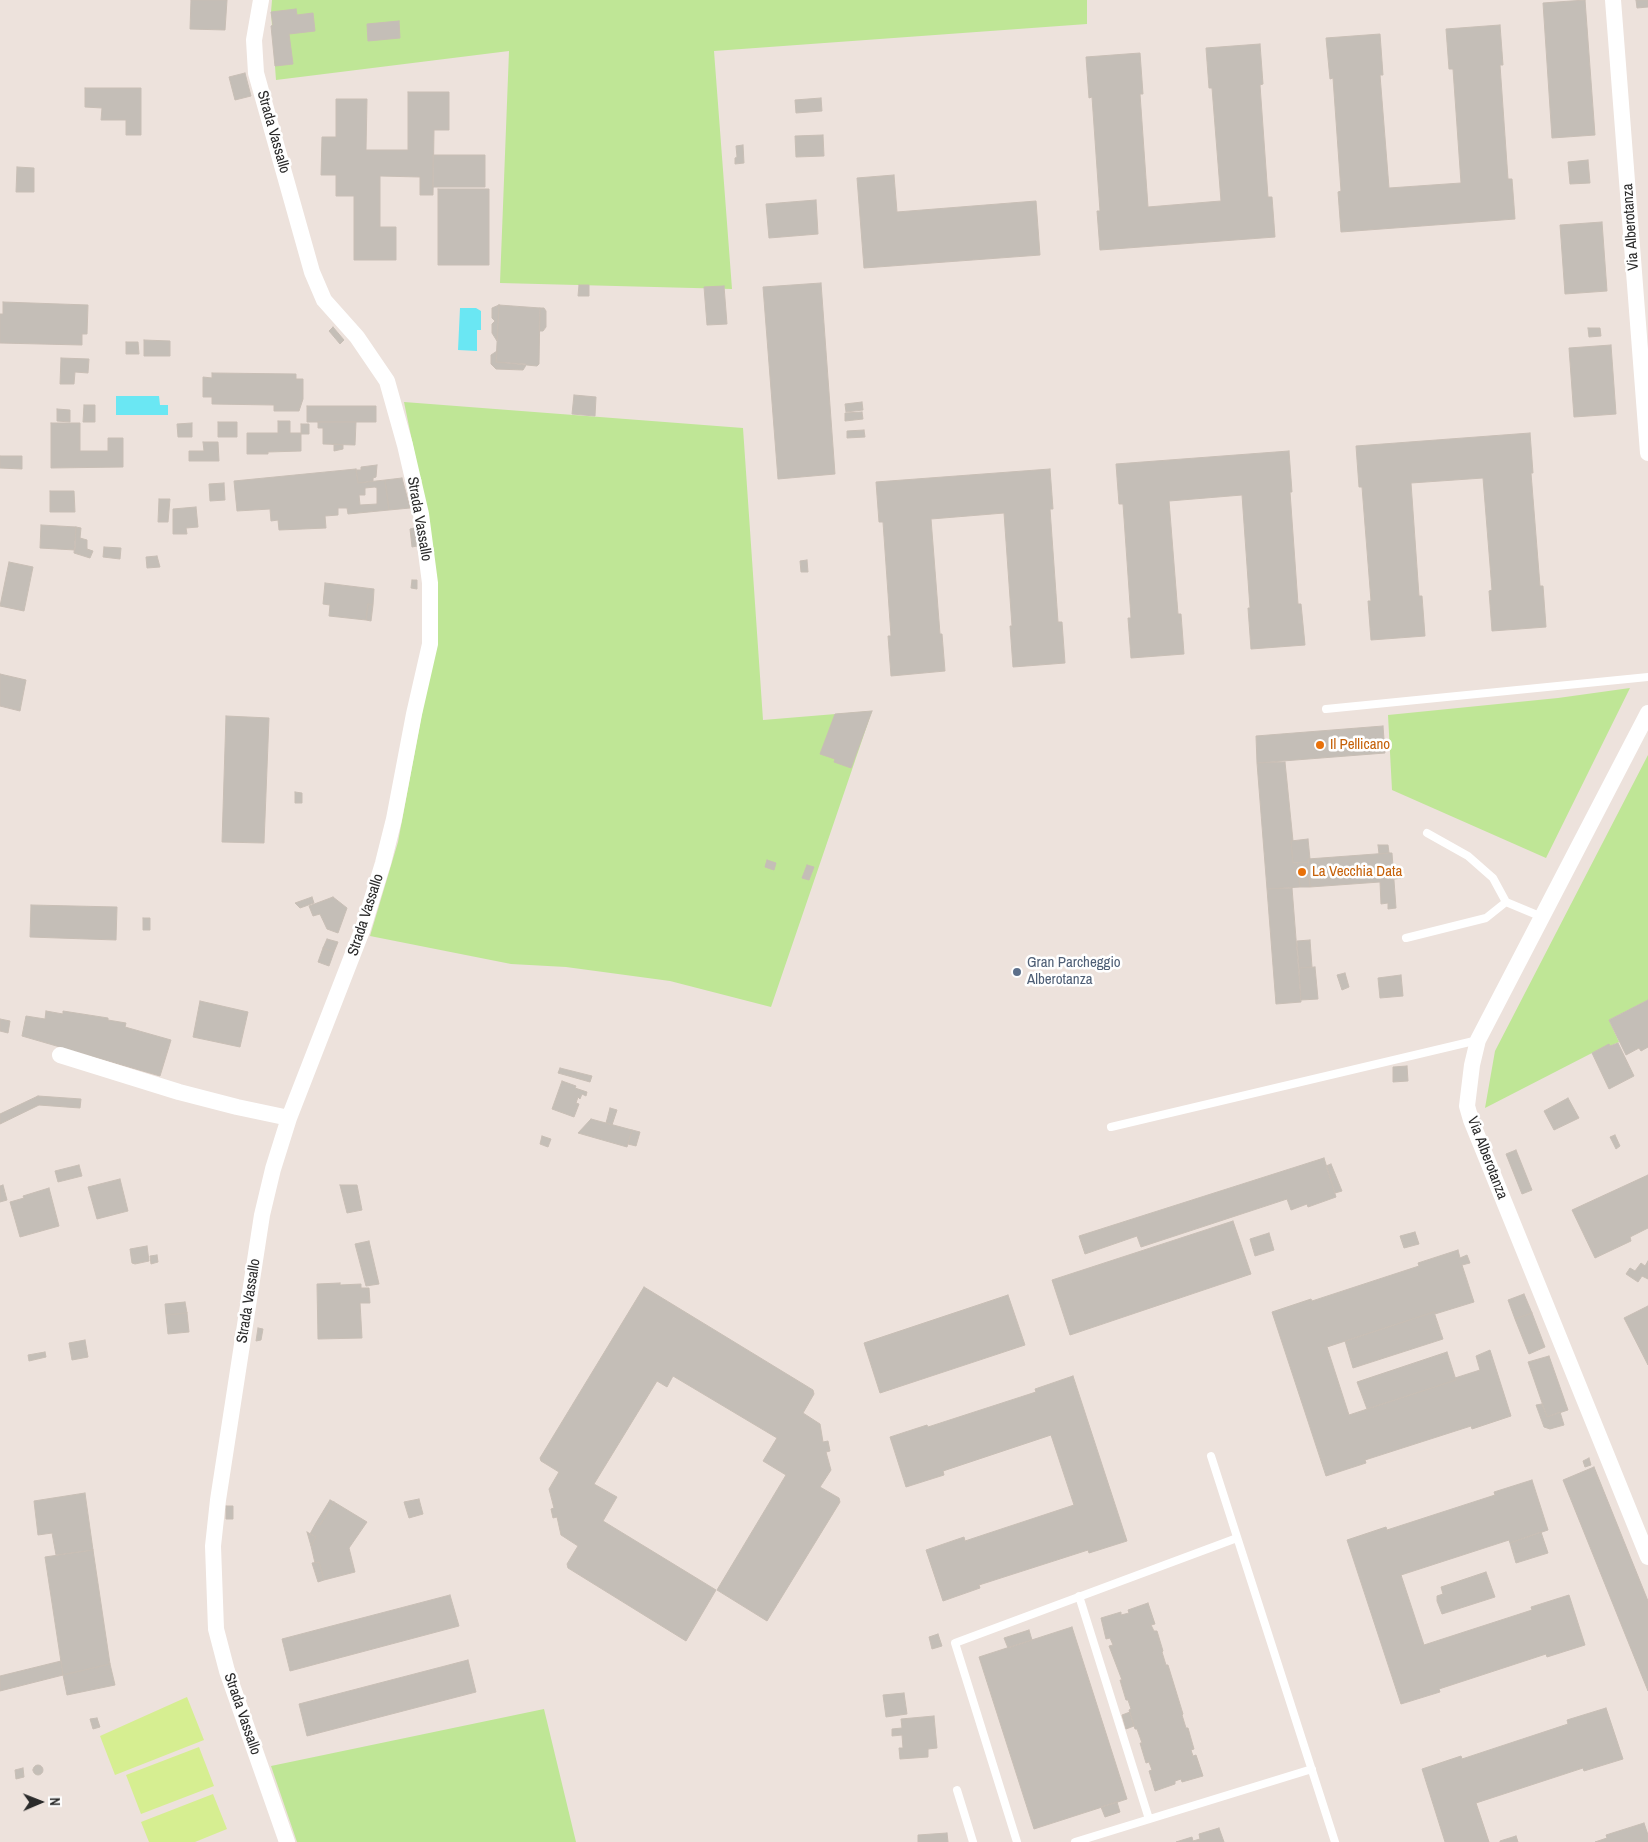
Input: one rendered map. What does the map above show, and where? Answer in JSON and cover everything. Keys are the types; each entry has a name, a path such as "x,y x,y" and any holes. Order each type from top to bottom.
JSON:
{"street":[{"name":"Strada Vassallo","path":"261,0 254,40 256,73 312,272 324,300 357,337 387,381 405,445 421,514 430,583 430,644 414,714 394,819 383,863 363,928 289,1118 273,1169 262,1215 219,1491 213,1546 216,1630 227,1672 287,1842"},
{"name":"Via Alberotanza","path":"1613,0 1648,453"},
{"name":"Via Alberotanza","path":"1648,713 1478,1040 1472,1065 1467,1106 1470,1120 1648,1557"},
{"path":"60,1055 179,1092 289,1118"}],"lane":[{"path":"1326,709 1648,677"},
{"path":"1427,832 1468,856 1493,878 1506,902 1542,917"},
{"path":"1406,938 1486,918 1506,902"},
{"path":"1111,1127 1478,1040"},
{"path":"1210,1456 1335,1842"},
{"path":"1018,1842 955,1643 1237,1538"},
{"path":"1079,1596 1149,1819"},
{"path":"1075,1842 1312,1769"},
{"path":"957,1790 973,1842"}],"green space":[{"path":"272,0 1087,0 1087,24 714,51 732,289 500,283 509,51 276,80 271,12"},
{"path":"404,402 743,428 763,720 872,711 771,1007 670,981 566,967 511,964 370,936 398,842 423,708 423,494"},
{"path":"1630,688 1546,858 1392,790 1388,715 1558,698"},
{"path":"1648,755 1648,1000 1609,1020 1619,1042 1592,1053 1485,1108 1495,1051"},
{"path":"187,1697 204,1740 115,1775 100,1736"},
{"path":"544,1709 576,1842 297,1842 271,1766"},
{"path":"199,1747 214,1786 141,1814 126,1775"},
{"path":"213,1794 227,1829 195,1842 149,1842 141,1822"}],"water":[{"path":"460,308 476,308 481,311 481,330 477,330 477,351 458,350"},
{"path":"116,396 159,396 160,405 168,405 168,415 116,415"}],"building":[{"path":"191,0 227,0 225,30 190,29"},
{"path":"1585,0 1595,135 1552,138 1543,3"},
{"path":"1636,0 1648,0 1648,7 1637,8"},
{"path":"296,9 297,15 313,13 315,31 289,34 293,64 275,66 271,12"},
{"path":"399,21 400,38 368,41 367,24"},
{"path":"1500,25 1503,65 1500,65 1508,179 1512,179 1515,219 1341,232 1338,192 1341,191 1333,78 1330,79 1326,38 1380,34 1383,75 1380,75 1389,188 1461,183 1453,69 1449,69 1446,29"},
{"path":"1260,44 1263,84 1260,85 1268,197 1272,197 1275,237 1100,250 1097,211 1100,211 1092,97 1089,98 1086,57 1140,53 1143,94 1140,94 1148,207 1221,201 1212,88 1209,88 1206,48"},
{"path":"245,73 251,96 235,100 229,77"},
{"path":"85,88 141,88 141,135 126,135 126,120 101,120 102,108 85,107"},
{"path":"408,92 449,92 449,130 434,130 433,195 420,195 420,177 380,176 380,227 396,227 396,260 354,260 354,196 336,196 336,175 321,175 322,137 336,137 336,99 367,99 366,150 408,150"},
{"path":"821,98 822,111 796,113 795,100"},
{"path":"823,135 824,156 796,157 795,136"},
{"path":"743,145 744,163 735,164 735,158 737,157 736,146"},
{"path":"433,155 485,155 485,187 433,187"},
{"path":"1588,160 1590,183 1570,184 1568,162"},
{"path":"17,167 34,168 34,192 16,192"},
{"path":"894,175 897,212 1036,201 1040,255 864,268 857,178"},
{"path":"438,189 489,189 489,265 438,265"},
{"path":"816,200 818,234 769,238 766,204"},
{"path":"1602,222 1607,291 1565,294 1560,225"},
{"path":"821,283 835,474 778,479 763,287"},
{"path":"579,285 589,285 589,296 578,296"},
{"path":"724,286 727,324 707,325 704,287"},
{"path":"3,302 88,305 87,334 82,334 82,345 0,343 0,314 3,314"},
{"path":"499,305 540,308 539,364 537,366 496,362"},
{"path":"499,305 497,341 492,333 492,324 495,321 492,318 492,308"},
{"path":"540,308 544,308 546,311 546,327 543,331 539,331"},
{"path":"333,327 344,340 340,344 329,331"},
{"path":"1588,328 1600,328 1601,336 1589,337"},
{"path":"144,340 170,341 170,356 144,356"},
{"path":"126,342 138,342 139,354 126,354"},
{"path":"1611,345 1616,414 1574,417 1569,348"},
{"path":"497,351 496,362 526,364 525,367 523,370 496,369 491,364 491,355"},
{"path":"61,358 89,359 88,373 75,372 74,384 60,384"},
{"path":"212,373 296,374 296,379 303,379 303,399 299,411 274,411 274,405 212,404 212,397 203,397 203,377 212,378"},
{"path":"574,395 596,397 595,416 572,414"},
{"path":"862,402 863,410 846,412 845,404"},
{"path":"84,405 95,405 95,422 83,422"},
{"path":"307,406 376,406 376,422 307,422"},
{"path":"57,409 70,410 70,422 57,421"},
{"path":"862,412 863,419 845,421 845,413"},
{"path":"278,421 290,421 290,433 301,433 301,451 247,454 247,433 278,433"},
{"path":"218,422 237,422 237,437 218,437"},
{"path":"318,422 356,422 355,445 323,444 323,428 318,428"},
{"path":"51,423 80,423 80,451 108,451 108,438 123,438 123,467 51,468"},
{"path":"192,423 192,437 178,437 177,424"},
{"path":"301,424 309,424 309,434 301,434"},
{"path":"864,430 865,437 847,438 847,431"},
{"path":"1530,433 1533,473 1531,473 1540,586 1543,586 1546,627 1492,631 1489,591 1492,590 1483,478 1411,483 1419,596 1422,596 1425,636 1371,640 1368,601 1371,601 1362,487 1359,487 1356,446"},
{"path":"203,442 218,442 219,461 189,461 189,451 204,451"},
{"path":"334,444 343,445 343,449 334,451"},
{"path":"1289,451 1298,604 1301,604 1305,645 1251,649 1242,495 1169,501 1178,614 1181,614 1184,654 1131,658 1128,618 1131,618 1123,504 1119,504 1116,464"},
{"path":"0,456 22,456 22,469 0,468"},
{"path":"377,465 376,477 373,478 373,481 358,483 356,470 361,470 361,467"},
{"path":"356,469 358,483 385,480 389,510 348,514 347,508 338,508 338,515 325,516 326,528 279,530 278,520 271,521 270,509 237,511 234,481","holes":["365,488 377,488 377,504 360,505 359,495 365,495"]},
{"path":"1050,469 1053,509 1050,509 1058,622 1062,622 1065,663 1013,667 1004,513 931,519 940,634 942,634 945,671 891,676 888,636 891,636 883,522 879,522 876,482"},
{"path":"402,478 410,508 389,510 385,480"},
{"path":"224,483 225,500 210,501 209,484"},
{"path":"50,491 74,491 75,512 50,512"},
{"path":"159,499 170,499 168,522 158,522"},
{"path":"196,507 198,527 186,528 187,534 173,534 173,509"},
{"path":"41,525 76,527 75,550 40,548"},
{"path":"76,527 81,528 80,538 87,540 87,549 93,551 90,558 74,553"},
{"path":"414,528 417,546 412,547 410,529"},
{"path":"104,547 121,548 120,559 103,557"},
{"path":"157,556 160,567 147,568 146,557"},
{"path":"807,560 808,572 801,572 800,561"},
{"path":"9,562 33,567 24,611 0,606"},
{"path":"412,580 417,580 417,589 411,588"},
{"path":"325,583 374,589 373,605 368,604 366,620 329,616 330,605 323,604"},
{"path":"368,604 373,605 371,621 366,620"},
{"path":"0,674 26,680 20,711 0,706"},
{"path":"872,711 851,768 834,762 835,759 820,754 835,714"},
{"path":"226,716 269,718 264,843 222,842"},
{"path":"1383,726 1385,753 1257,763 1256,736"},
{"path":"1285,762 1293,841 1291,841 1293,863 1297,863 1300,887 1267,889 1257,763"},
{"path":"295,792 302,793 302,803 295,803"},
{"path":"1308,839 1310,859 1308,859 1308,862 1293,863 1291,841"},
{"path":"1378,845 1388,845 1389,853 1379,854"},
{"path":"1392,853 1396,908 1388,909 1388,903 1381,904 1380,882 1310,887 1308,859"},
{"path":"767,860 776,863 774,870 765,867"},
{"path":"1308,862 1310,887 1300,887 1297,863"},
{"path":"807,865 814,867 809,880 802,878"},
{"path":"1393,869 1403,869 1403,878 1394,879"},
{"path":"1292,888 1301,1002 1276,1004 1267,889"},
{"path":"312,897 314,903 300,908 295,903"},
{"path":"333,897 347,908 338,933 327,929 320,914 313,916 309,906"},
{"path":"31,905 117,907 116,940 30,937"},
{"path":"143,918 150,918 150,930 143,930"},
{"path":"327,939 338,942 334,952 323,948"},
{"path":"1310,940 1312,967 1299,968 1297,941"},
{"path":"323,948 334,952 329,966 318,962"},
{"path":"1315,967 1318,999 1301,1000 1299,968"},
{"path":"1345,973 1349,987 1342,990 1337,975"},
{"path":"1401,975 1403,996 1380,998 1378,978"},
{"path":"1648,1000 1648,1047 1641,1051 1639,1048 1626,1055 1609,1020"},
{"path":"200,1001 248,1012 240,1047 193,1037"},
{"path":"46,1011 63,1014 63,1011 108,1018 108,1020 126,1023 125,1027 171,1040 160,1076 22,1036 26,1016 45,1019"},
{"path":"0,1019 10,1021 8,1033 0,1031"},
{"path":"1618,1043 1634,1076 1609,1089 1592,1053 1609,1044 1610,1046"},
{"path":"1407,1066 1408,1081 1393,1082 1393,1067"},
{"path":"560,1068 592,1076 590,1082 558,1073"},
{"path":"562,1081 587,1092 586,1096 582,1094 580,1099 578,1097 576,1103 579,1104 574,1117 552,1109"},
{"path":"38,1096 81,1099 80,1108 39,1105 0,1124 0,1114"},
{"path":"1568,1098 1579,1118 1554,1130 1544,1111"},
{"path":"610,1108 617,1110 612,1125 606,1123"},
{"path":"591,1119 632,1130 627,1147 578,1133"},
{"path":"632,1130 640,1132 636,1146 628,1144"},
{"path":"1615,1135 1620,1146 1616,1149 1610,1137"},
{"path":"542,1136 551,1139 548,1147 540,1144"},
{"path":"1516,1150 1532,1190 1522,1194 1506,1154"},
{"path":"1324,1158 1336,1197 1308,1207 1307,1204 1291,1210 1287,1199 1141,1247 1137,1236 1085,1254 1079,1236"},
{"path":"1331,1164 1342,1191 1335,1193 1326,1166"},
{"path":"79,1165 82,1176 58,1182 55,1171"},
{"path":"1648,1175 1648,1228 1630,1237 1631,1241 1595,1258 1572,1210"},
{"path":"120,1179 128,1211 97,1219 88,1187"},
{"path":"3,1185 7,1200 0,1202 0,1186"},
{"path":"340,1185 357,1185 362,1210 347,1213"},
{"path":"49,1188 59,1226 20,1237 10,1202"},
{"path":"1233,1221 1251,1274 1070,1335 1052,1280"},
{"path":"1415,1232 1419,1244 1404,1248 1400,1236"},
{"path":"1269,1233 1274,1250 1255,1256 1250,1239"},
{"path":"369,1241 379,1284 366,1286 355,1244"},
{"path":"147,1246 149,1261 132,1263 130,1249"},
{"path":"1458,1250 1460,1258 1467,1255 1470,1263 1462,1265 1474,1302 1435,1314 1434,1312 1327,1347 1349,1415 1456,1380 1455,1378 1480,1370 1476,1356 1490,1350 1511,1416 1472,1429 1471,1426 1365,1460 1366,1463 1326,1476 1272,1312 1419,1266 1418,1263"},
{"path":"157,1255 158,1262 151,1264 150,1256"},
{"path":"1648,1261 1648,1279 1642,1276 1638,1282 1626,1274 1630,1268 1635,1271 1641,1263 1645,1266"},
{"path":"340,1283 340,1285 361,1284 361,1288 369,1288 370,1303 360,1303 362,1338 318,1339 317,1284"},
{"path":"644,1287 813,1390 814,1394 803,1413 820,1424 823,1442 828,1441 830,1451 826,1452 831,1470 820,1487 839,1498 840,1502 767,1621 717,1590 786,1475 763,1461 777,1438 673,1376 667,1387 657,1381 594,1484 617,1497 603,1521 716,1590 686,1641 568,1568 567,1564 578,1546 561,1535 557,1517 553,1518 551,1509 554,1508 549,1489 559,1472 541,1461 540,1458"},
{"path":"1524,1294 1532,1313 1515,1319 1508,1300"},
{"path":"1008,1295 1025,1345 880,1393 864,1343"},
{"path":"185,1302 187,1313 166,1315 165,1304"},
{"path":"1648,1306 1648,1365 1624,1318"},
{"path":"1434,1312 1443,1339 1353,1368 1345,1341"},
{"path":"187,1313 189,1332 168,1334 166,1315"},
{"path":"1532,1313 1545,1347 1529,1354 1515,1319"},
{"path":"258,1328 263,1329 261,1340 256,1341"},
{"path":"85,1340 88,1357 72,1360 69,1343"},
{"path":"45,1352 46,1357 29,1361 28,1355"},
{"path":"1447,1352 1456,1380 1367,1409 1357,1382"},
{"path":"1549,1356 1568,1410 1547,1417 1528,1362"},
{"path":"1073,1376 1127,1541 1089,1553 1088,1550 979,1585 980,1588 943,1601 926,1550 964,1537 965,1541 1074,1505 1051,1435 943,1471 944,1475 906,1487 890,1437 927,1425 928,1427 1036,1392 1035,1389"},
{"path":"1542,1404 1547,1417 1560,1412 1564,1425 1550,1429 1544,1427 1536,1405"},
{"path":"1589,1458 1591,1465 1585,1467 1583,1461"},
{"path":"1594,1467 1648,1601 1648,1691 1563,1480"},
{"path":"1532,1480 1548,1530 1510,1543 1509,1540 1401,1575 1424,1645 1532,1610 1531,1607 1569,1595 1585,1645 1547,1657 1546,1654 1439,1689 1440,1692 1401,1704 1347,1540 1386,1527 1387,1530 1495,1495 1494,1492"},
{"path":"85,1493 93,1550 56,1555 52,1533 38,1535 34,1501"},
{"path":"419,1499 423,1514 409,1518 404,1502"},
{"path":"330,1500 334,1502 320,1525 316,1523"},
{"path":"334,1502 367,1522 349,1548 355,1572 324,1580 319,1562 315,1563 311,1546 316,1537 310,1534 316,1523 320,1525"},
{"path":"226,1506 233,1506 233,1519 226,1519"},
{"path":"307,1532 316,1537 311,1546"},
{"path":"1541,1532 1548,1553 1516,1563 1510,1543"},
{"path":"93,1550 110,1664 63,1675 45,1557"},
{"path":"319,1562 324,1580 318,1582 312,1563"},
{"path":"1486,1572 1495,1597 1442,1614 1437,1601 1437,1596 1443,1594 1441,1587"},
{"path":"450,1595 459,1626 290,1671 282,1639"},
{"path":"1148,1603 1155,1624 1151,1625 1154,1631 1157,1631 1166,1665 1168,1665 1194,1749 1191,1750 1193,1756 1196,1755 1203,1776 1182,1782 1181,1779 1175,1781 1175,1784 1155,1791 1149,1771 1152,1770 1149,1762 1146,1763 1140,1743 1142,1743 1137,1729 1135,1729 1129,1710 1131,1709 1120,1680 1122,1680 1109,1646 1113,1645 1110,1638 1106,1639 1101,1618 1121,1612 1121,1615 1129,1613 1128,1610"},
{"path":"1072,1627 1127,1799 1034,1829 979,1657"},
{"path":"1029,1630 1032,1640 1008,1648 1004,1638"},
{"path":"938,1634 942,1646 932,1649 929,1637"},
{"path":"468,1660 476,1692 307,1736 299,1704"},
{"path":"61,1661 63,1675 0,1691 0,1676"},
{"path":"110,1664 115,1685 67,1695 63,1675"},
{"path":"904,1693 907,1714 886,1717 883,1695"},
{"path":"1606,1708 1623,1759 1584,1771 1583,1768 1476,1803 1489,1842 1445,1842 1422,1769 1461,1756 1462,1759 1568,1724 1567,1720"},
{"path":"1130,1712 1134,1726 1126,1729 1122,1715"},
{"path":"934,1716 937,1748 928,1749 928,1757 900,1759 899,1748 903,1748 902,1735 892,1736 892,1729 902,1728 901,1719"},
{"path":"97,1718 100,1727 93,1729 90,1719"},
{"path":"36,1765 40,1765 43,1770 42,1774 36,1775 33,1772 33,1768"},
{"path":"23,1768 24,1777 16,1779 15,1770"},
{"path":"1117,1802 1120,1812 1105,1817 1101,1807"},
{"path":"1644,1823 1648,1842 1595,1842 1607,1838 1606,1835"},
{"path":"1219,1828 1224,1842 1176,1842 1192,1837 1193,1841 1200,1839 1199,1834"},
{"path":"947,1833 948,1842 918,1842 918,1835"},
{"path":"1516,1836 1518,1842 1500,1842 1500,1841"}],"place":[{"name":"Il Pellicano","path":"1320,745"},
{"name":"La Vecchia Data","path":"1302,872"},
{"name":"Gran Parcheggio Alberotanza","path":"1017,972"}]}
